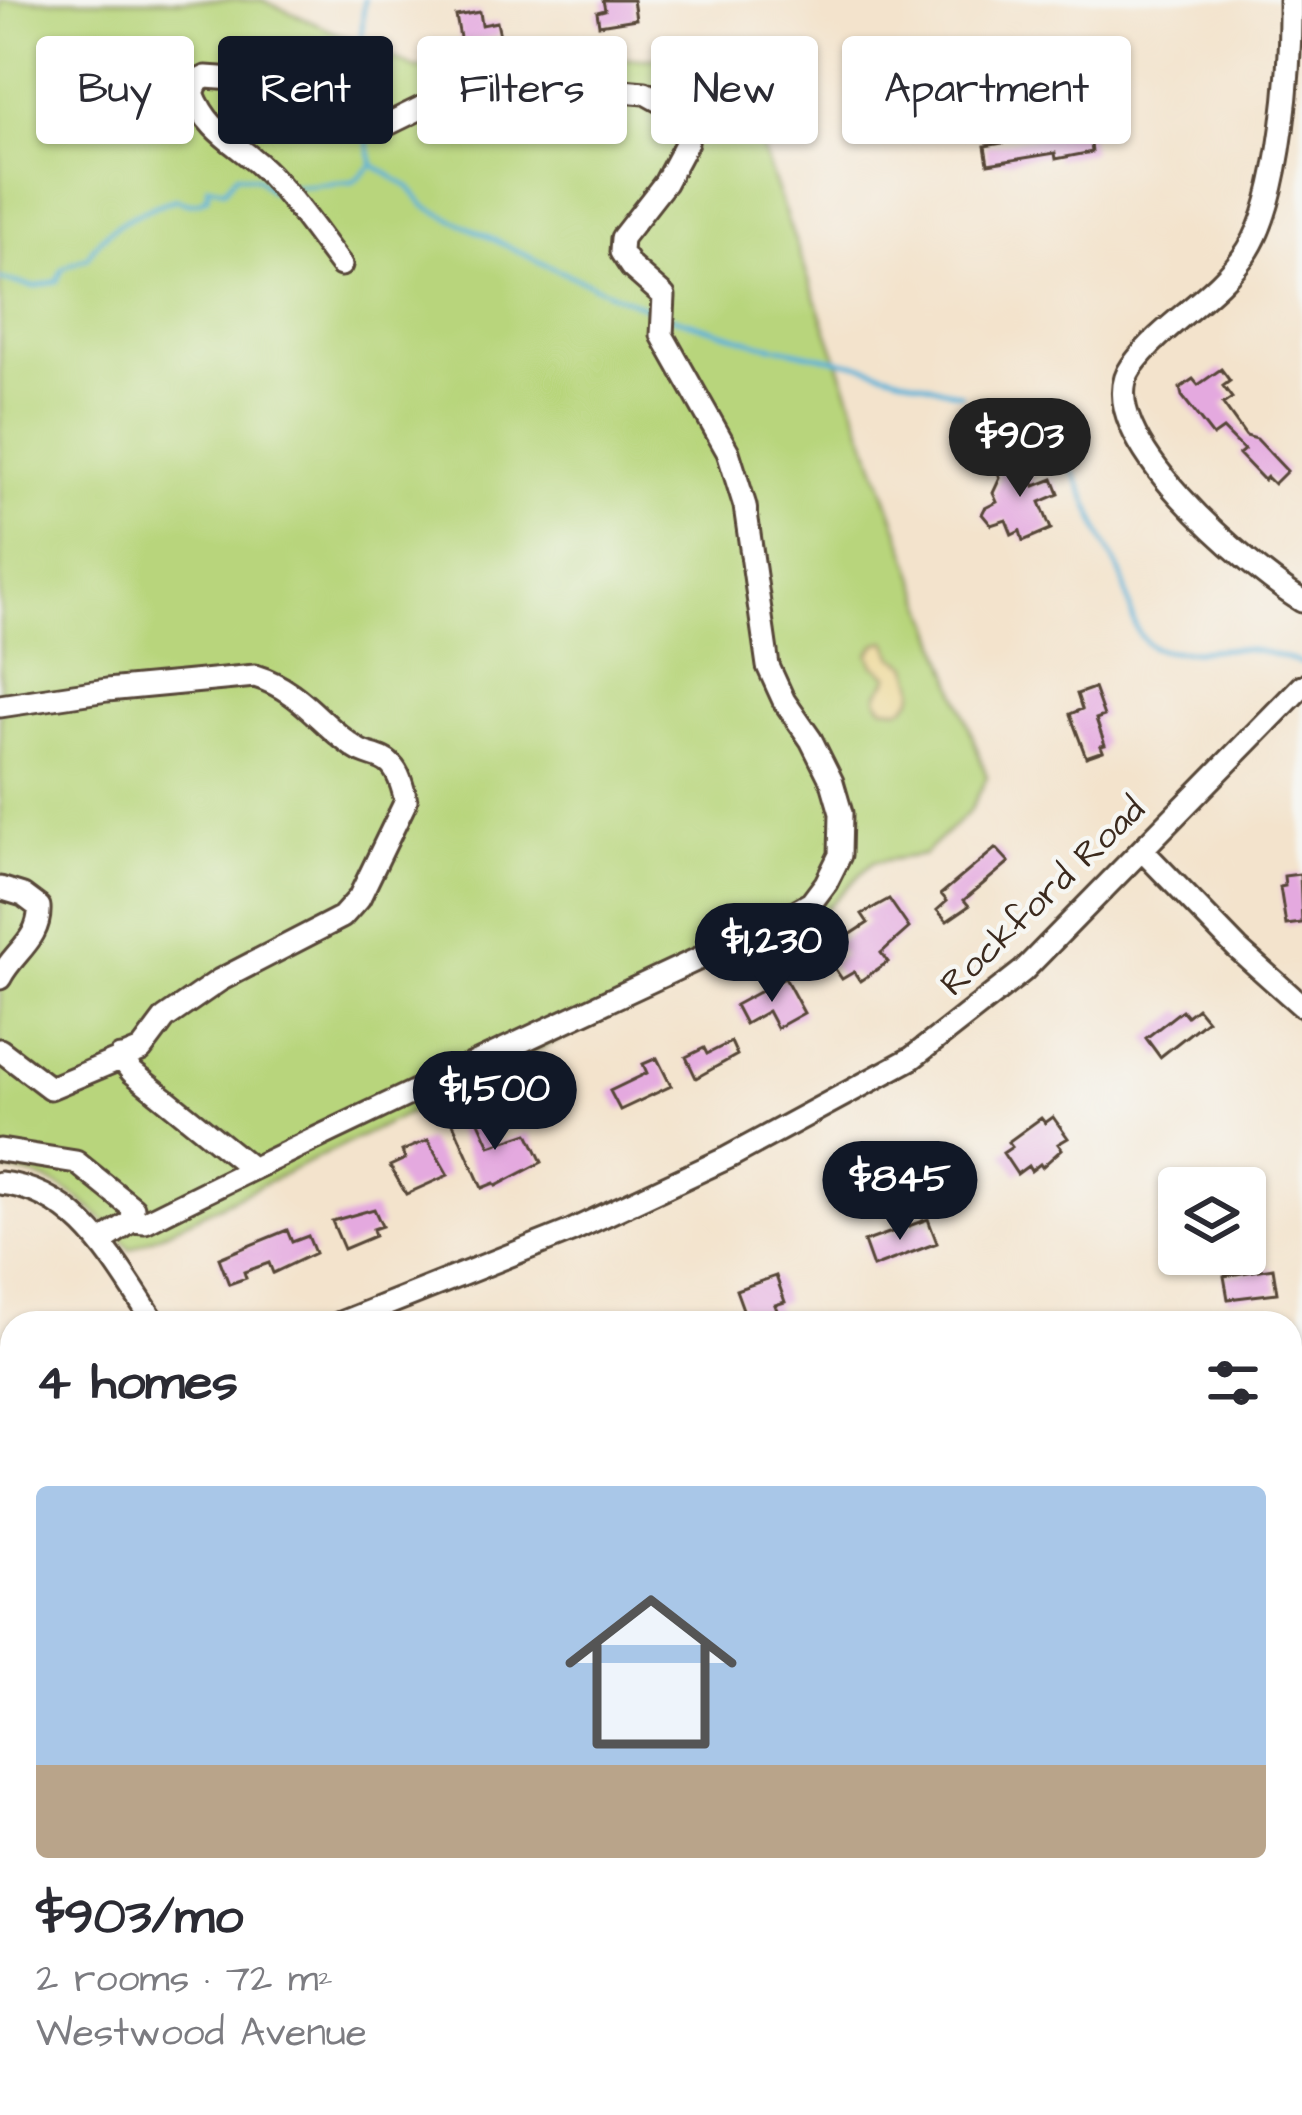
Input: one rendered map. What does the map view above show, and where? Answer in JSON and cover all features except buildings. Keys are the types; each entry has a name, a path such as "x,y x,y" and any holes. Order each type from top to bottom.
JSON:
{"street":[{"path":"1290,0 1293,107 1267,202 1248,250 1132,366 1122,395 1126,415 1148,451 1198,517 1240,557 1302,602"},
{"path":"101,1243 132,1221 145,1222 389,1100 472,1066 778,921 811,903 840,855 841,813 832,782 768,666 745,506 728,452 679,368 656,285 631,267 622,252 622,238 665,183 687,142 663,103 645,93 587,88 433,101 392,124 365,125 234,79 198,81 194,93 199,108 226,141 272,177 341,265"},
{"path":"0,706 107,689 255,676 274,682 314,709 359,752 391,763 406,801 377,866 342,917 220,980 165,1018 141,1050 50,1088 0,1050"},
{"name":"Rockford Road","path":"370,1311 572,1231 727,1157 912,1058 1023,971 1302,686"},
{"path":"1142,850 1238,950 1302,1006"},
{"path":"0,888 23,895 39,907 40,922 0,979"},
{"path":"120,1057 132,1072 251,1168"},
{"path":"0,1150 76,1162 133,1208 132,1221"},
{"path":"0,1183 21,1185 59,1202 101,1243 147,1311"}],"green space":[{"path":"0,0 262,0 344,36 218,36 218,144 393,144 393,58 417,68 417,144 627,144 627,59 651,58 651,144 760,144 987,777 970,811 923,855 873,862 824,910 130,1249 103,1220 57,1185 0,1171"}],"sand":[{"path":"887,641 894,657 908,665 914,684 914,695 901,709 883,707 877,698 889,676 874,665 869,654 877,643"}],"waterway":[{"path":"362,36 364,0"},
{"path":"368,144 373,165 409,187 425,206 654,311"},
{"path":"289,187 353,182 373,165"},
{"path":"0,279 35,287 57,281 63,268 88,257 104,236 126,220 177,199 201,201 208,196 208,186 225,190 237,174 257,178 272,192"},
{"path":"671,317 961,394"},
{"path":"989,402 1030,421 1071,467 1122,577 1138,631 1149,645 1179,651 1248,650 1302,664"}]}
